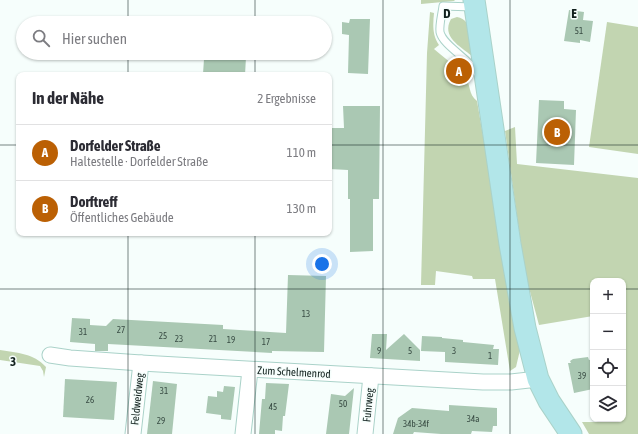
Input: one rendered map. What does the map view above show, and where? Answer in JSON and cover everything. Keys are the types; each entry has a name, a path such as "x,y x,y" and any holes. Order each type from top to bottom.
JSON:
{"main road":[{"path":"475,3 486,88 516,281 525,328 538,379 549,401 571,434"}],"street":[{"name":"Zum Schelmenrod","path":"50,355 70,358 250,370 483,382 511,382 538,379"},
{"name":"Feldweidweg","path":"134,434 141,363"},
{"path":"243,434 250,370"},
{"name":"Fuhrweg","path":"365,434 371,376"}],"lane":[{"path":"475,3 443,6 440,31 442,37 476,69 486,88"}],"green space":[{"path":"421,0 455,0 421,4"},
{"path":"430,12 434,13 434,33 439,45 434,49 465,76 472,95 477,101 520,350 516,367 510,371 495,279 473,279 472,276 436,271 435,285 421,285 427,53"},
{"path":"457,17 462,19 469,27 472,56 457,45 448,31 451,19"},
{"path":"607,22 638,27 638,154 589,147"},
{"path":"515,127 517,164 638,178 638,434 589,434 582,422 626,422 626,278 590,278 590,316 539,325 525,273 505,131"},
{"path":"0,350 25,354 41,362 46,367 44,377 40,366 0,360"}],"building":[{"path":"569,10 584,12 583,20 593,21 590,42 580,40 580,43 564,41"},
{"path":"350,19 370,19 368,74 348,73 349,35 342,34 342,22 349,23"},
{"path":"204,60 246,60 245,72 203,72"},
{"path":"539,100 564,101 564,109 576,110 574,165 536,163"},
{"path":"343,106 380,106 379,199 373,199 373,251 350,252 350,199 348,199 348,170 332,169 332,128 344,128"},
{"path":"288,275 326,276 324,352 272,351 272,353 108,344 108,351 95,351 95,344 70,342 72,318 90,319 90,325 106,326 113,319 223,325 223,329 286,333"},
{"path":"372,334 387,334 386,350 404,334 420,350 420,361 370,358"},
{"path":"422,336 442,337 463,340 463,342 494,345 493,349 499,349 498,365 445,362 445,352 421,351"},
{"path":"588,357 590,360 590,390 574,393 568,363 571,363 570,361 573,359"},
{"path":"65,379 117,382 114,420 63,417"},
{"path":"153,381 177,384 172,434 147,434"},
{"path":"266,383 289,384 285,416 283,416 282,431 275,430 275,434 259,434 262,399 265,399"},
{"path":"224,386 235,387 231,420 221,419 221,415 206,413 208,396 217,397 217,391 223,392"},
{"path":"354,388 349,434 326,434 331,394 345,396"},
{"path":"449,405 497,408 497,426 493,426 492,432 472,431 471,434 414,432 413,434 393,434 398,418 412,408 449,411"}],"place":[{"name":"Dorfelder Straße","path":"459,71"},
{"name":"Dorftreff","path":"557,132"}]}
